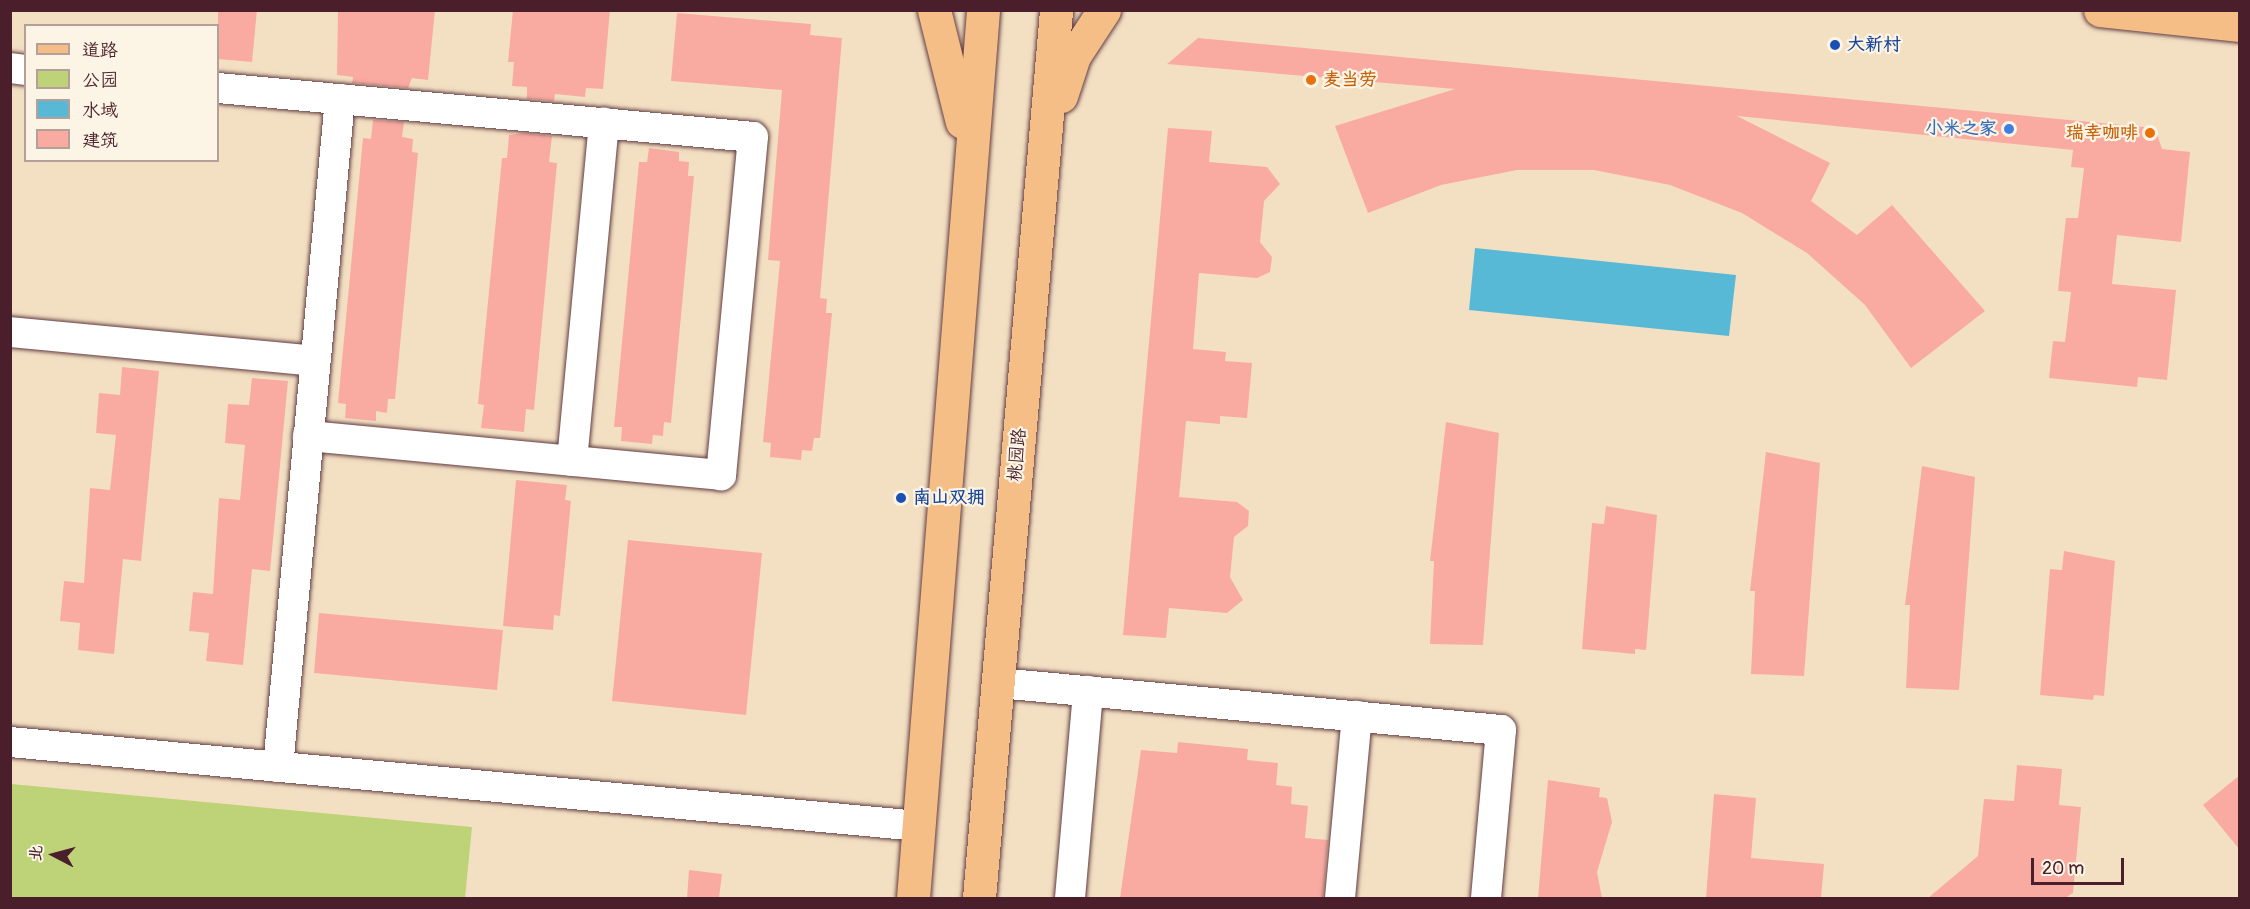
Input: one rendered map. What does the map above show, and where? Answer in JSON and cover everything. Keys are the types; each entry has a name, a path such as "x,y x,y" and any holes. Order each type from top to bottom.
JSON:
{"main road":[{"path":"934,10 961,109 970,182"},
{"path":"913,898 983,10"},
{"name":"桃园路","path":"979,898 1056,10"},
{"path":"1040,182 1074,56 1104,10"},
{"path":"2100,10 2240,25"}],"street":[{"path":"219,88 753,137 721,475 309,436"},
{"path":"278,767 340,99"},
{"path":"572,461 604,123"},
{"path":"10,332 315,361"},
{"path":"999,682 1501,730 1486,898"},
{"path":"1070,898 1088,691"},
{"path":"1340,898 1357,716"},
{"path":"10,742 919,826"}],"green space":[{"path":"11,784 472,827 465,898 11,898"}],"water":[{"path":"1475,248 1736,275 1729,336 1469,310"}],"building":[{"path":"218,10 257,10 252,62 219,59"},
{"path":"338,10 435,10 428,80 412,78 408,88 352,83 353,77 337,75"},
{"path":"513,10 610,10 603,89 586,88 585,97 555,94 554,101 527,99 527,87 512,86 514,62 508,62"},
{"path":"677,13 811,24 810,35 842,38 820,298 827,299 826,313 832,313 820,438 814,438 812,451 802,450 801,460 770,457 771,443 763,442 780,261 768,260 782,90 671,81"},
{"path":"1198,38 2155,128 2162,149 2190,152 2181,242 2117,235 2112,284 2176,290 2167,380 2138,377 2137,387 2049,378 2053,341 2065,342 2071,292 2058,291 2066,218 2078,218 2084,168 2071,167 2073,150 1737,116 1830,163 1811,201 1857,235 1892,205 1985,311 1911,368 1865,305 1807,253 1742,213 1670,185 1594,170 1517,170 1441,185 1368,213 1335,126 1455,89 1167,64"},
{"path":"373,120 404,122 402,137 413,139 412,152 418,153 395,399 388,399 387,413 376,411 376,421 345,418 346,404 338,403 363,138 371,139"},
{"path":"1168,128 1212,131 1209,162 1267,167 1280,184 1264,201 1260,242 1272,257 1270,272 1257,278 1199,273 1193,349 1226,352 1225,361 1252,363 1247,418 1220,416 1220,424 1186,421 1179,497 1237,502 1249,511 1248,526 1234,537 1230,577 1243,600 1227,613 1169,608 1166,638 1123,635"},
{"path":"525,133 552,136 549,162 557,163 534,410 526,409 524,432 481,428 484,405 478,404 502,158 507,158 509,135"},
{"path":"649,148 679,152 679,161 689,162 688,176 694,176 671,423 664,422 663,436 653,435 652,444 621,441 622,427 614,427 639,162 647,162"},
{"path":"122,367 159,371 141,561 123,559 114,654 78,650 80,623 60,621 64,581 84,583 90,488 110,490 116,435 96,433 99,393 120,395"},
{"path":"252,378 288,381 270,571 252,569 243,665 206,661 209,633 189,631 193,592 213,594 219,498 240,500 245,445 225,443 228,404 249,405"},
{"path":"1446,422 1499,433 1483,645 1430,644 1434,561 1430,561"},
{"path":"1766,452 1820,463 1804,676 1751,674 1755,591 1750,591"},
{"path":"1922,466 1975,477 1959,690 1906,688 1910,605 1905,605"},
{"path":"516,480 567,485 565,500 571,501 560,616 554,615 553,630 503,626"},
{"path":"1606,506 1657,515 1646,650 1635,649 1635,654 1582,649 1592,523 1604,524"},
{"path":"628,540 762,553 746,715 612,701"},
{"path":"2064,551 2115,561 2104,696 2094,695 2093,700 2040,695 2050,569 2062,570"},
{"path":"319,613 503,630 497,690 314,673"},
{"path":"1178,742 1248,749 1247,760 1278,763 1276,785 1292,787 1291,804 1308,806 1305,838 1328,840 1323,898 1120,898 1141,750 1177,753"},
{"path":"2017,765 2062,769 2059,805 2081,807 2073,893 2065,898 1928,898 1978,856 1984,799 2014,801"},
{"path":"2240,775 2240,850 2203,805"},
{"path":"1548,780 1600,788 1599,797 1607,798 1612,822 1597,872 1602,898 1538,898"},
{"path":"1714,794 1756,798 1751,858 1824,864 1821,898 1706,898"},
{"path":"689,870 722,874 719,898 687,898"}],"place":[{"name":"大新村","path":"1835,45"},
{"name":"麦当劳","path":"1311,80"},
{"name":"小米之家","path":"2009,129"},
{"name":"瑞幸咖啡","path":"2150,133"},
{"name":"南山双拥","path":"901,498"}]}
